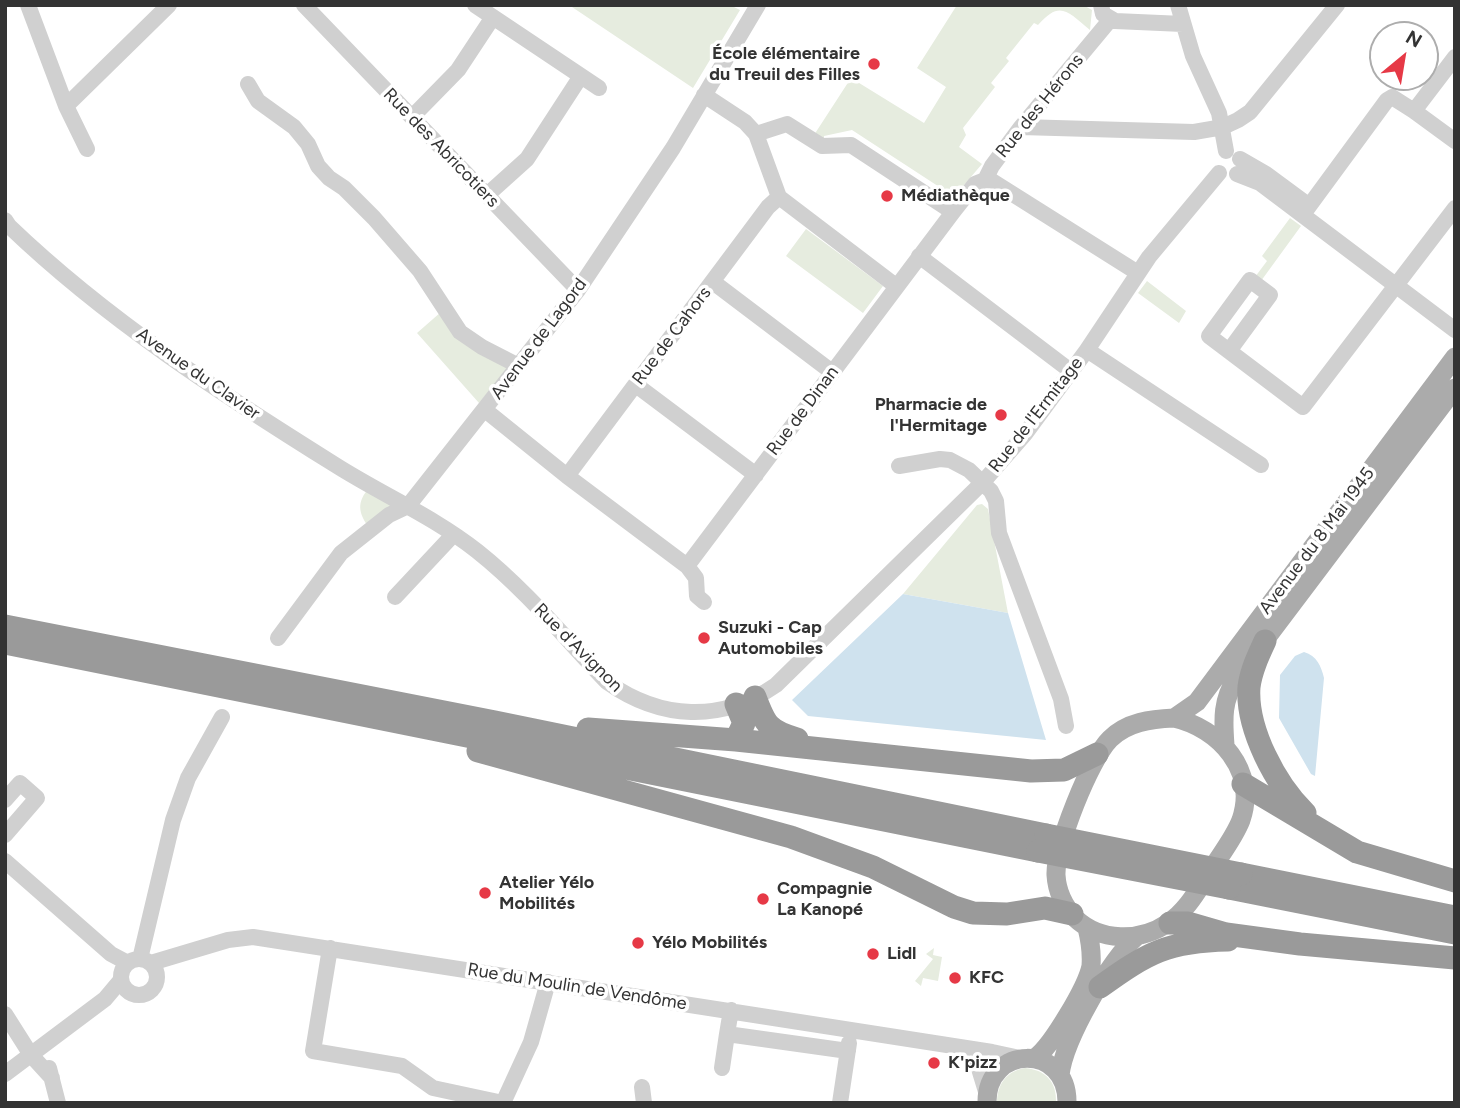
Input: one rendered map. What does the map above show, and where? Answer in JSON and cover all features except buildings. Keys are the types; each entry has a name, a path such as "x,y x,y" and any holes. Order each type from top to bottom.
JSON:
{"highway":[{"path":"5,626 495,722 1042,843"},
{"path":"1265,641 1256,659 1250,684 1249,696 1254,726 1275,774 1290,799 1325,833"},
{"path":"5,643 1235,881 1455,917"},
{"path":"736,740 744,723 745,701"},
{"path":"745,701 771,729 780,734 840,751"},
{"path":"376,716 439,740 791,837 873,867 954,907 973,913 998,914 1045,908 1079,921"},
{"path":"495,722 530,720 589,729 736,740 1031,771 1064,770 1097,754"},
{"path":"1243,784 1357,852 1455,881"},
{"path":"1235,881 1455,933"},
{"path":"1170,923 1188,923 1226,934 1348,950 1455,958"},
{"path":"1100,987 1131,964 1167,947 1199,941 1269,940"}],"main road":[{"name":"Avenue du 8 Mai 1945","path":"1174,718 1196,702 1455,357"},
{"name":"Avenue du 8 Mai 1945","path":"1225,745 1223,712 1229,690 1455,388"},
{"name":"Avenue du 8 Mai 1945","path":"987,1099 989,1084 1001,1067 1027,1058 1050,1044 1089,973 1091,952 1079,921 1059,891 1056,873 1064,835 1097,754 1110,738 1139,722 1174,718 1202,727 1225,745 1243,784 1241,818 1234,834 1186,907 1170,923 1137,936 1120,937 1103,934 1079,921"},
{"name":"Avenue du 8 Mai 1945","path":"1067,1103 1067,1093 1060,1075 1069,1041 1124,949 1137,936"},
{"path":"1027,1058 1053,1067 1060,1075"}],"street":[{"path":"28,5 66,106 87,149"},
{"path":"66,106 169,5"},
{"name":"Rue des Abricotiers","path":"304,5 578,290"},
{"path":"475,5 599,88"},
{"name":"Avenue de Lagord","path":"278,638 341,553 390,515 408,506 578,290 673,148 758,5"},
{"path":"1178,5 1193,55 1223,127 1234,162 1228,177 1220,173 1216,162 1220,155 1234,162 1260,183 1306,210 1399,281 1455,330"},
{"path":"1021,127 1194,132 1223,127 1250,112 1337,5"},
{"path":"1104,11 1183,24"},
{"name":"Rue des Hérons","path":"919,256 975,184 985,180 1021,127 1098,35 1104,11"},
{"path":"412,117 458,69 493,17"},
{"path":"1414,111 1455,57"},
{"path":"487,195 527,159 581,76"},
{"path":"248,84 258,101 294,127 308,144 318,166 344,188 420,271 460,332 519,366"},
{"path":"704,95 745,122 756,134 779,197 896,286"},
{"path":"1306,210 1387,100 1392,97 1455,141"},
{"path":"756,134 787,124 822,146 851,145 953,212"},
{"name":"Rue de l'Ermitage","path":"1066,726 1061,699 999,533 996,501 983,482 1026,434 1072,372 1138,273 1220,173"},
{"path":"985,180 992,181 1138,273"},
{"name":"Rue de Cahors","path":"567,476 768,207 779,197"},
{"path":"1229,351 1303,407 1455,208"},
{"name":"Avenue du Clavier","path":"5,220 54,269 225,397 361,482 408,506"},
{"path":"919,256 1072,372"},
{"name":"Rue de Dinan","path":"687,566 919,256"},
{"path":"1399,281 1455,316"},
{"path":"713,282 832,372"},
{"path":"1087,350 1261,464"},
{"path":"636,385 756,475"},
{"path":"485,410 567,476 687,566 696,578 697,596 704,602"},
{"path":"899,466 940,458 969,470 983,482"},
{"name":"Rue d'Avignon","path":"408,506 475,550 507,576 607,682 627,696 664,710 689,712 712,711 745,701 776,685 983,482"},
{"path":"395,597 453,535"},
{"path":"5,1074 105,999 135,972 173,820 188,778 222,717"},
{"path":"5,800 20,783 37,798 5,835"},
{"path":"5,861 110,954 135,972"},
{"name":"Rue du Moulin de Vendôme","path":"135,972 182,953 228,940 253,937 1027,1058"},
{"path":"330,948 313,1051 402,1066 433,1088 503,1103 531,1042 548,982"},
{"path":"722,1068 731,1010"},
{"path":"5,1014 31,1055 52,1078"},
{"path":"840,1103 851,1031"},
{"path":"727,1034 848,1051"},
{"path":"52,1040 48,1065 58,1103"},
{"path":"973,1049 987,1099"}],"shaded area":[{"path":"569,5 730,5 740,10 693,88"},
{"path":"957,5 1083,5 1092,10 1090,30 1064,11 1052,13 1038,25 1034,23 1006,58 1009,61 991,83 995,87 963,128 966,135 959,147 982,164 952,199 945,196 947,192 852,130 824,136 824,142 814,135 851,78 924,123 946,87 917,68"},
{"path":"1290,218 1301,226 1261,281 1255,277 1267,261 1262,256"},
{"path":"806,229 883,286 863,313 786,256"},
{"path":"1147,281 1186,311 1179,323 1138,293"},
{"path":"441,312 509,367 479,403 417,333"},
{"path":"370,487 408,506 370,529 360,508 362,498"},
{"path":"982,504 988,509 1008,613 903,594 977,505"},
{"path":"934,948 933,955 942,957 938,981 923,978 921,986 915,981 933,959 926,954"},
{"path":"1025,1068 1039,1071 1049,1078 1055,1089 1056,1103 997,1103 1001,1084 1008,1075"}],"water":[{"path":"903,594 1008,613 1046,740 808,716 792,700"},
{"path":"1304,652 1318,662 1324,678 1315,776 1311,774 1279,718 1280,675 1295,656"}],"place":[{"name":"École élémentaire du Treuil des Filles","path":"874,64"},
{"name":"Médiathèque","path":"887,196"},
{"name":"Pharmacie de l'Hermitage","path":"1001,415"},
{"name":"Suzuki - Cap Automobiles","path":"704,638"},
{"name":"Atelier Yélo Mobilités","path":"485,893"},
{"name":"Compagnie La Kanopé","path":"763,899"},
{"name":"Yélo Mobilités","path":"638,943"},
{"name":"Lidl","path":"873,954"},
{"name":"KFC","path":"955,978"},
{"name":"K'pizz","path":"934,1063"}]}
